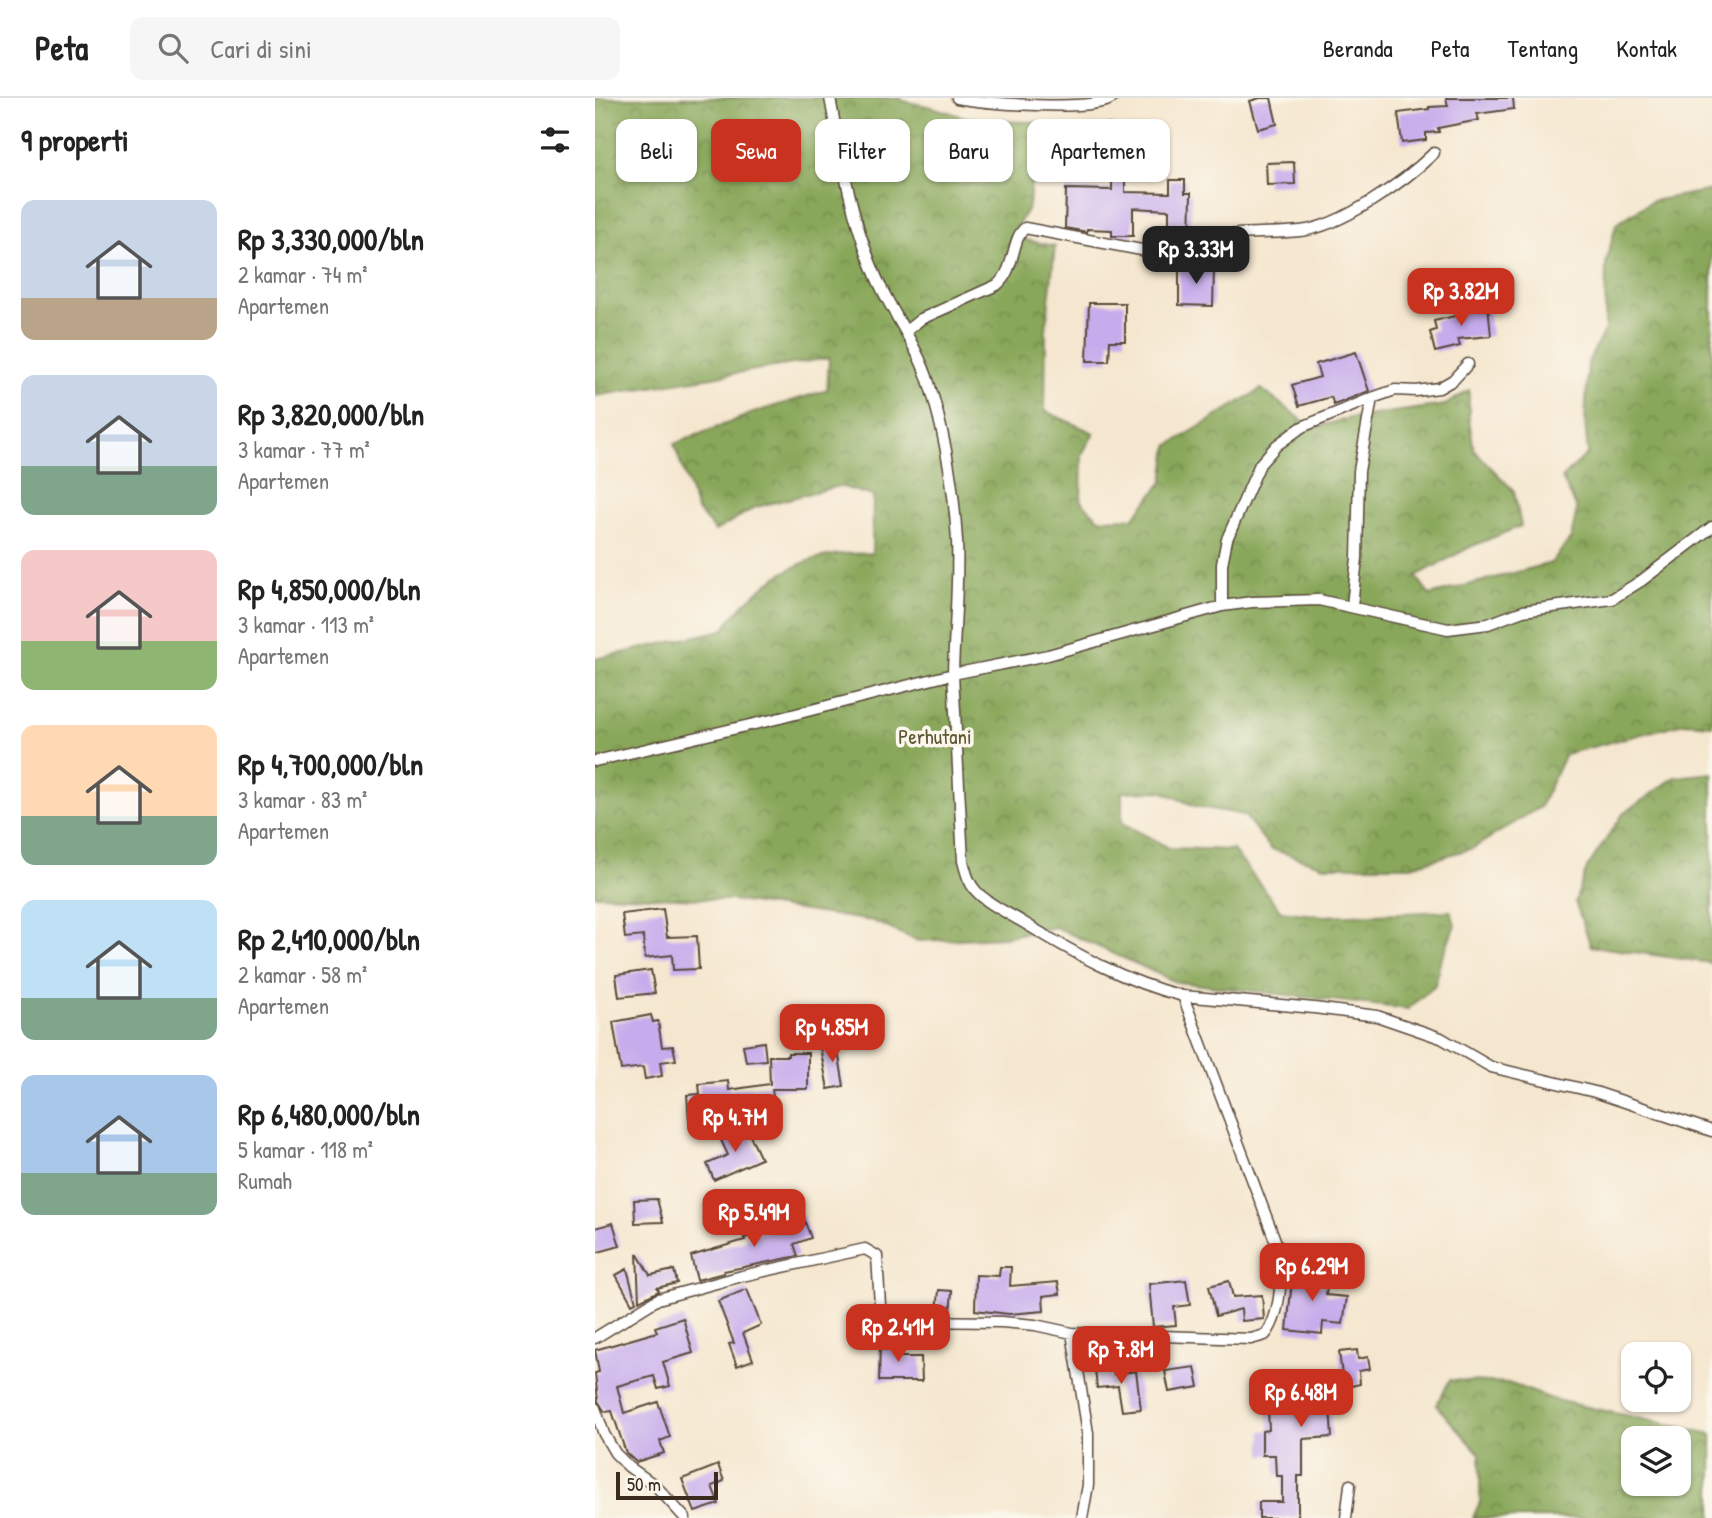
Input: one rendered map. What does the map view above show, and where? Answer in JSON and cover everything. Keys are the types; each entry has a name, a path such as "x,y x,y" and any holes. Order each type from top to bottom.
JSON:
{"street":[{"path":"830,98 857,221 874,273 906,331 929,383 951,478 957,543 953,674 963,861 967,876 976,891 993,905 1092,961 1129,978 1184,996 1377,1016 1441,1038 1491,1068 1595,1092 1712,1131"},
{"path":"957,98 1009,104 1090,104 1112,98"},
{"path":"906,331 921,319 1005,279 1018,236 1025,228 1168,255 1200,256 1224,236 1300,231 1325,225 1390,190 1434,153"},
{"path":"1222,606 1222,564 1227,538 1260,464 1277,445 1302,427 1372,398 1395,390 1439,388 1453,380 1468,364"},
{"path":"1352,607 1357,558 1359,471 1372,398"},
{"path":"595,761 953,674 1048,655 1222,606 1282,599 1319,600 1448,629 1488,624 1523,611 1605,601 1621,595 1712,527"},
{"path":"595,1338 658,1299 742,1276 865,1249 877,1255 880,1305 890,1319 1002,1322 1035,1325 1072,1333 1251,1339 1265,1335 1272,1324 1282,1276 1281,1256 1184,996"},
{"path":"1072,1333 1088,1433 1088,1485 1082,1518"},
{"path":"595,1408 599,1438 629,1467 656,1486 685,1518"},
{"path":"1346,1518 1350,1485"}],"green space":[{"name":"Perhutani","path":"595,98 900,98 971,119 924,119 924,182 1013,182 1013,122 1027,122 1027,182 1031,182 1029,206 1011,237 1055,246 1046,329 1045,411 1094,433 1082,454 1081,501 1099,519 1133,518 1163,482 1168,446 1261,389 1313,428 1350,418 1445,405 1469,390 1469,419 1474,450 1514,491 1521,526 1470,547 1416,576 1430,595 1551,563 1571,538 1577,509 1562,478 1588,453 1585,423 1588,362 1605,329 1606,263 1616,224 1652,201 1712,190 1712,725 1684,723 1565,754 1540,807 1473,848 1411,866 1324,866 1271,849 1244,815 1195,806 1161,791 1122,792 1122,823 1169,848 1233,850 1281,911 1324,916 1451,911 1455,925 1440,962 1435,985 1408,1009 1176,982 1055,927 1003,937 918,941 873,921 731,900 595,895 595,659 723,630 755,593 797,566 833,555 872,553 873,496 839,486 756,507 715,531 697,510 674,444 756,412 827,390 829,358 595,396"},
{"path":"1712,773 1712,963 1591,946 1575,902 1587,868 1623,814 1675,777"},
{"path":"1450,1380 1508,1383 1555,1400 1675,1426 1621,1426 1621,1496 1691,1496 1691,1429 1712,1434 1712,1518 1473,1518 1480,1502 1480,1454 1436,1405"}],"building":[{"path":"1271,98 1277,124 1258,129 1250,101"},
{"path":"1446,98 1513,98 1514,109 1477,114 1479,120 1438,128 1439,132 1426,133 1426,140 1402,143 1398,113 1448,106"},
{"path":"1294,162 1295,184 1267,185 1266,163"},
{"path":"1170,180 1185,180 1185,193 1191,193 1190,248 1169,247 1169,210 1133,208 1133,236 1112,236 1112,230 1087,229 1087,232 1065,228 1066,189 1112,190 1112,182 1125,182 1125,192 1170,193"},
{"path":"1179,263 1190,264 1189,269 1214,269 1213,306 1179,305"},
{"path":"1089,303 1125,303 1125,341 1110,341 1109,361 1087,361"},
{"path":"1488,305 1491,336 1458,339 1460,346 1435,352 1430,332 1436,330 1434,321 1463,314 1462,307"},
{"path":"1356,352 1369,391 1334,405 1331,397 1299,406 1292,385 1320,377 1316,364"},
{"path":"663,909 667,937 697,936 699,969 673,970 672,955 645,958 643,936 625,938 622,914"},
{"path":"651,970 655,993 619,997 616,975"},
{"path":"651,1015 653,1022 658,1021 662,1047 673,1046 676,1060 660,1062 662,1076 645,1079 643,1067 621,1070 613,1022"},
{"path":"836,1039 844,1086 828,1089 819,1042"},
{"path":"764,1042 766,1060 746,1062 743,1045"},
{"path":"788,1053 808,1053 808,1089 772,1089 774,1103 738,1109 740,1114 689,1119 687,1095 700,1094 699,1084 728,1081 729,1090 770,1084 769,1056 788,1056"},
{"path":"746,1127 761,1159 714,1180 707,1164 728,1155 720,1138"},
{"path":"657,1199 663,1222 635,1223 634,1200"},
{"path":"802,1214 811,1238 794,1244 798,1256 724,1271 697,1280 691,1256 745,1240 744,1238 769,1230 767,1226"},
{"path":"613,1223 620,1246 595,1253 595,1228"},
{"path":"637,1253 650,1275 674,1270 677,1283 657,1288 659,1291 639,1301"},
{"path":"1294,1261 1313,1263 1311,1284 1327,1286 1326,1295 1347,1297 1343,1324 1323,1322 1322,1334 1287,1330"},
{"path":"1000,1267 1011,1267 1010,1286 1058,1282 1060,1294 1043,1296 1044,1311 1009,1314 975,1310 976,1275 999,1276"},
{"path":"627,1269 636,1302 632,1304 616,1275"},
{"path":"1186,1280 1190,1305 1174,1307 1176,1325 1153,1327 1149,1284"},
{"path":"1229,1281 1233,1297 1262,1295 1264,1319 1242,1321 1241,1309 1216,1316 1209,1286"},
{"path":"747,1289 761,1325 743,1333 753,1360 737,1366 729,1344 734,1343 718,1301"},
{"path":"939,1290 952,1291 950,1314 937,1313"},
{"path":"683,1318 693,1353 663,1362 670,1386 658,1389 654,1376 617,1386 624,1413 658,1402 670,1437 660,1441 664,1453 636,1462 626,1453 612,1411 605,1412 598,1401 595,1373 599,1372 595,1350 657,1332 655,1327"},
{"path":"880,1342 901,1342 901,1357 921,1357 922,1381 879,1381"},
{"path":"1357,1350 1358,1359 1368,1357 1370,1369 1359,1371 1360,1384 1329,1391 1332,1437 1303,1439 1303,1476 1298,1476 1298,1518 1259,1518 1259,1502 1282,1502 1282,1476 1276,1476 1275,1455 1262,1455 1262,1431 1269,1430 1267,1390 1310,1389 1309,1381 1342,1375 1339,1352"},
{"path":"1114,1367 1114,1374 1136,1371 1141,1409 1122,1411 1118,1386 1097,1388 1095,1369"},
{"path":"1195,1367 1199,1387 1169,1392 1165,1371"},
{"path":"718,1465 724,1481 712,1486 719,1504 695,1512 682,1479"}]}
